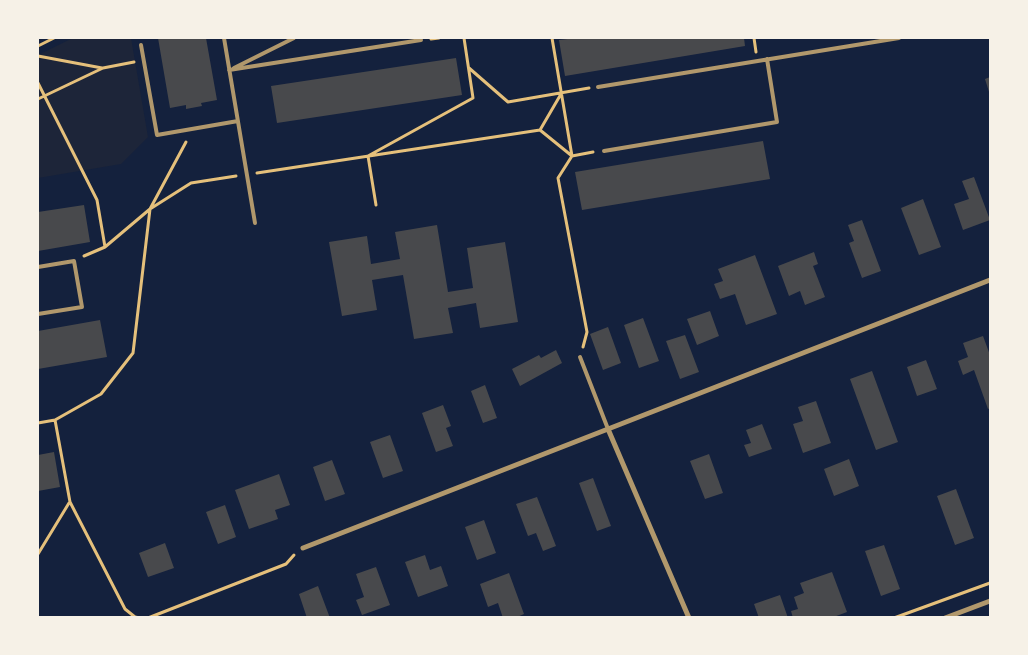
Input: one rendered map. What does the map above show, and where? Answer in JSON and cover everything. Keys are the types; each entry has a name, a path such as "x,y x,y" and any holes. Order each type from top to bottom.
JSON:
{"street":[{"path":"303,548 990,280"},
{"path":"608,429 689,618"},
{"path":"945,618 990,601"}],"lane":[{"path":"226,38 229,70 255,223"},
{"path":"229,70 294,38"},
{"path":"598,87 899,38"},
{"path":"229,70 421,40"},
{"path":"141,45 157,135 238,121"},
{"path":"604,151 777,122 767,59"},
{"path":"38,267 74,261 82,306 38,314"},
{"path":"580,357 608,429"}],"path":[{"path":"38,46 54,38"},
{"path":"368,156 473,98 464,38"},
{"path":"552,38 572,156 558,178 587,332"},
{"path":"38,56 103,68"},
{"path":"38,99 103,68 144,61"},
{"path":"468,68 508,102 598,87"},
{"path":"38,82 97,200 105,247"},
{"path":"540,130 562,93"},
{"path":"38,423 55,420 101,394 133,353 150,208 193,129"},
{"path":"74,261 105,247 150,208 191,183 540,130 572,156 604,151"},
{"path":"368,156 376,205"},
{"path":"55,420 70,502 125,609 135,617 140,618"},
{"path":"38,554 70,502"},
{"path":"148,618 286,564 296,552 303,548"},
{"path":"894,618 990,583"}],"shaded area":[{"path":"73,38 131,38 148,137 121,164 38,178 38,55"}],"building":[{"path":"158,38 206,38 217,100 201,103 202,106 186,109 186,105 170,108"},
{"path":"576,38 744,38 745,46 565,76 559,40"},
{"path":"456,58 462,95 277,123 271,86"},
{"path":"990,77 990,95 985,79"},
{"path":"763,141 770,179 582,210 575,172"},
{"path":"974,177 990,220 963,230 954,204 969,199 962,181"},
{"path":"923,199 941,247 919,255 901,208"},
{"path":"84,205 90,242 38,251 38,212"},
{"path":"862,220 881,271 862,278 849,243 854,241 848,225"},
{"path":"437,225 448,292 473,288 467,248 505,242 518,322 480,328 476,303 448,308 453,333 414,339 403,275 372,280 377,310 342,316 329,242 367,236 371,264 400,259 395,232"},
{"path":"814,252 818,264 813,266 825,297 805,305 800,291 789,296 778,266"},
{"path":"755,255 777,314 746,325 735,294 720,299 714,284 723,281 718,269"},
{"path":"710,311 719,336 697,345 687,319"},
{"path":"643,318 659,361 639,368 624,325"},
{"path":"100,320 107,357 38,369 38,331"},
{"path":"608,327 621,363 603,370 590,334"},
{"path":"685,335 699,372 680,379 666,341"},
{"path":"983,336 990,355 990,408 988,409 974,370 963,375 958,361 968,357 963,343"},
{"path":"556,350 562,363 520,386 512,369 539,355 541,358"},
{"path":"926,360 937,389 917,396 907,367"},
{"path":"872,371 898,442 876,450 850,379"},
{"path":"485,385 497,418 483,423 471,391"},
{"path":"816,401 831,443 803,453 793,424 803,421 798,407"},
{"path":"443,405 451,426 446,428 453,446 436,452 422,413"},
{"path":"762,424 772,449 749,457 744,445 751,443 746,430"},
{"path":"390,435 403,471 383,478 370,442"},
{"path":"54,452 60,487 38,491 38,455"},
{"path":"709,454 723,493 705,499 690,461"},
{"path":"849,459 859,486 834,496 824,469"},
{"path":"332,460 345,494 325,501 313,467"},
{"path":"279,474 290,505 275,510 278,519 249,529 235,490"},
{"path":"593,478 611,526 597,531 579,483"},
{"path":"956,489 974,538 955,545 937,496"},
{"path":"537,497 556,546 543,551 536,533 528,536 516,504"},
{"path":"225,505 236,537 218,544 206,512"},
{"path":"484,520 496,553 477,560 465,527"},
{"path":"165,543 174,568 148,577 139,553"},
{"path":"884,545 900,589 881,596 865,551"},
{"path":"425,555 430,570 441,566 448,586 418,597 405,562"},
{"path":"376,567 390,605 362,615 356,600 364,597 356,574"},
{"path":"832,572 847,612 831,618 793,618 791,611 798,609 794,597 804,593 800,583"},
{"path":"509,573 524,614 515,618 503,618 498,603 488,607 480,584"},
{"path":"318,586 330,618 307,618 299,594"},
{"path":"780,595 788,618 759,618 754,604"}]}
